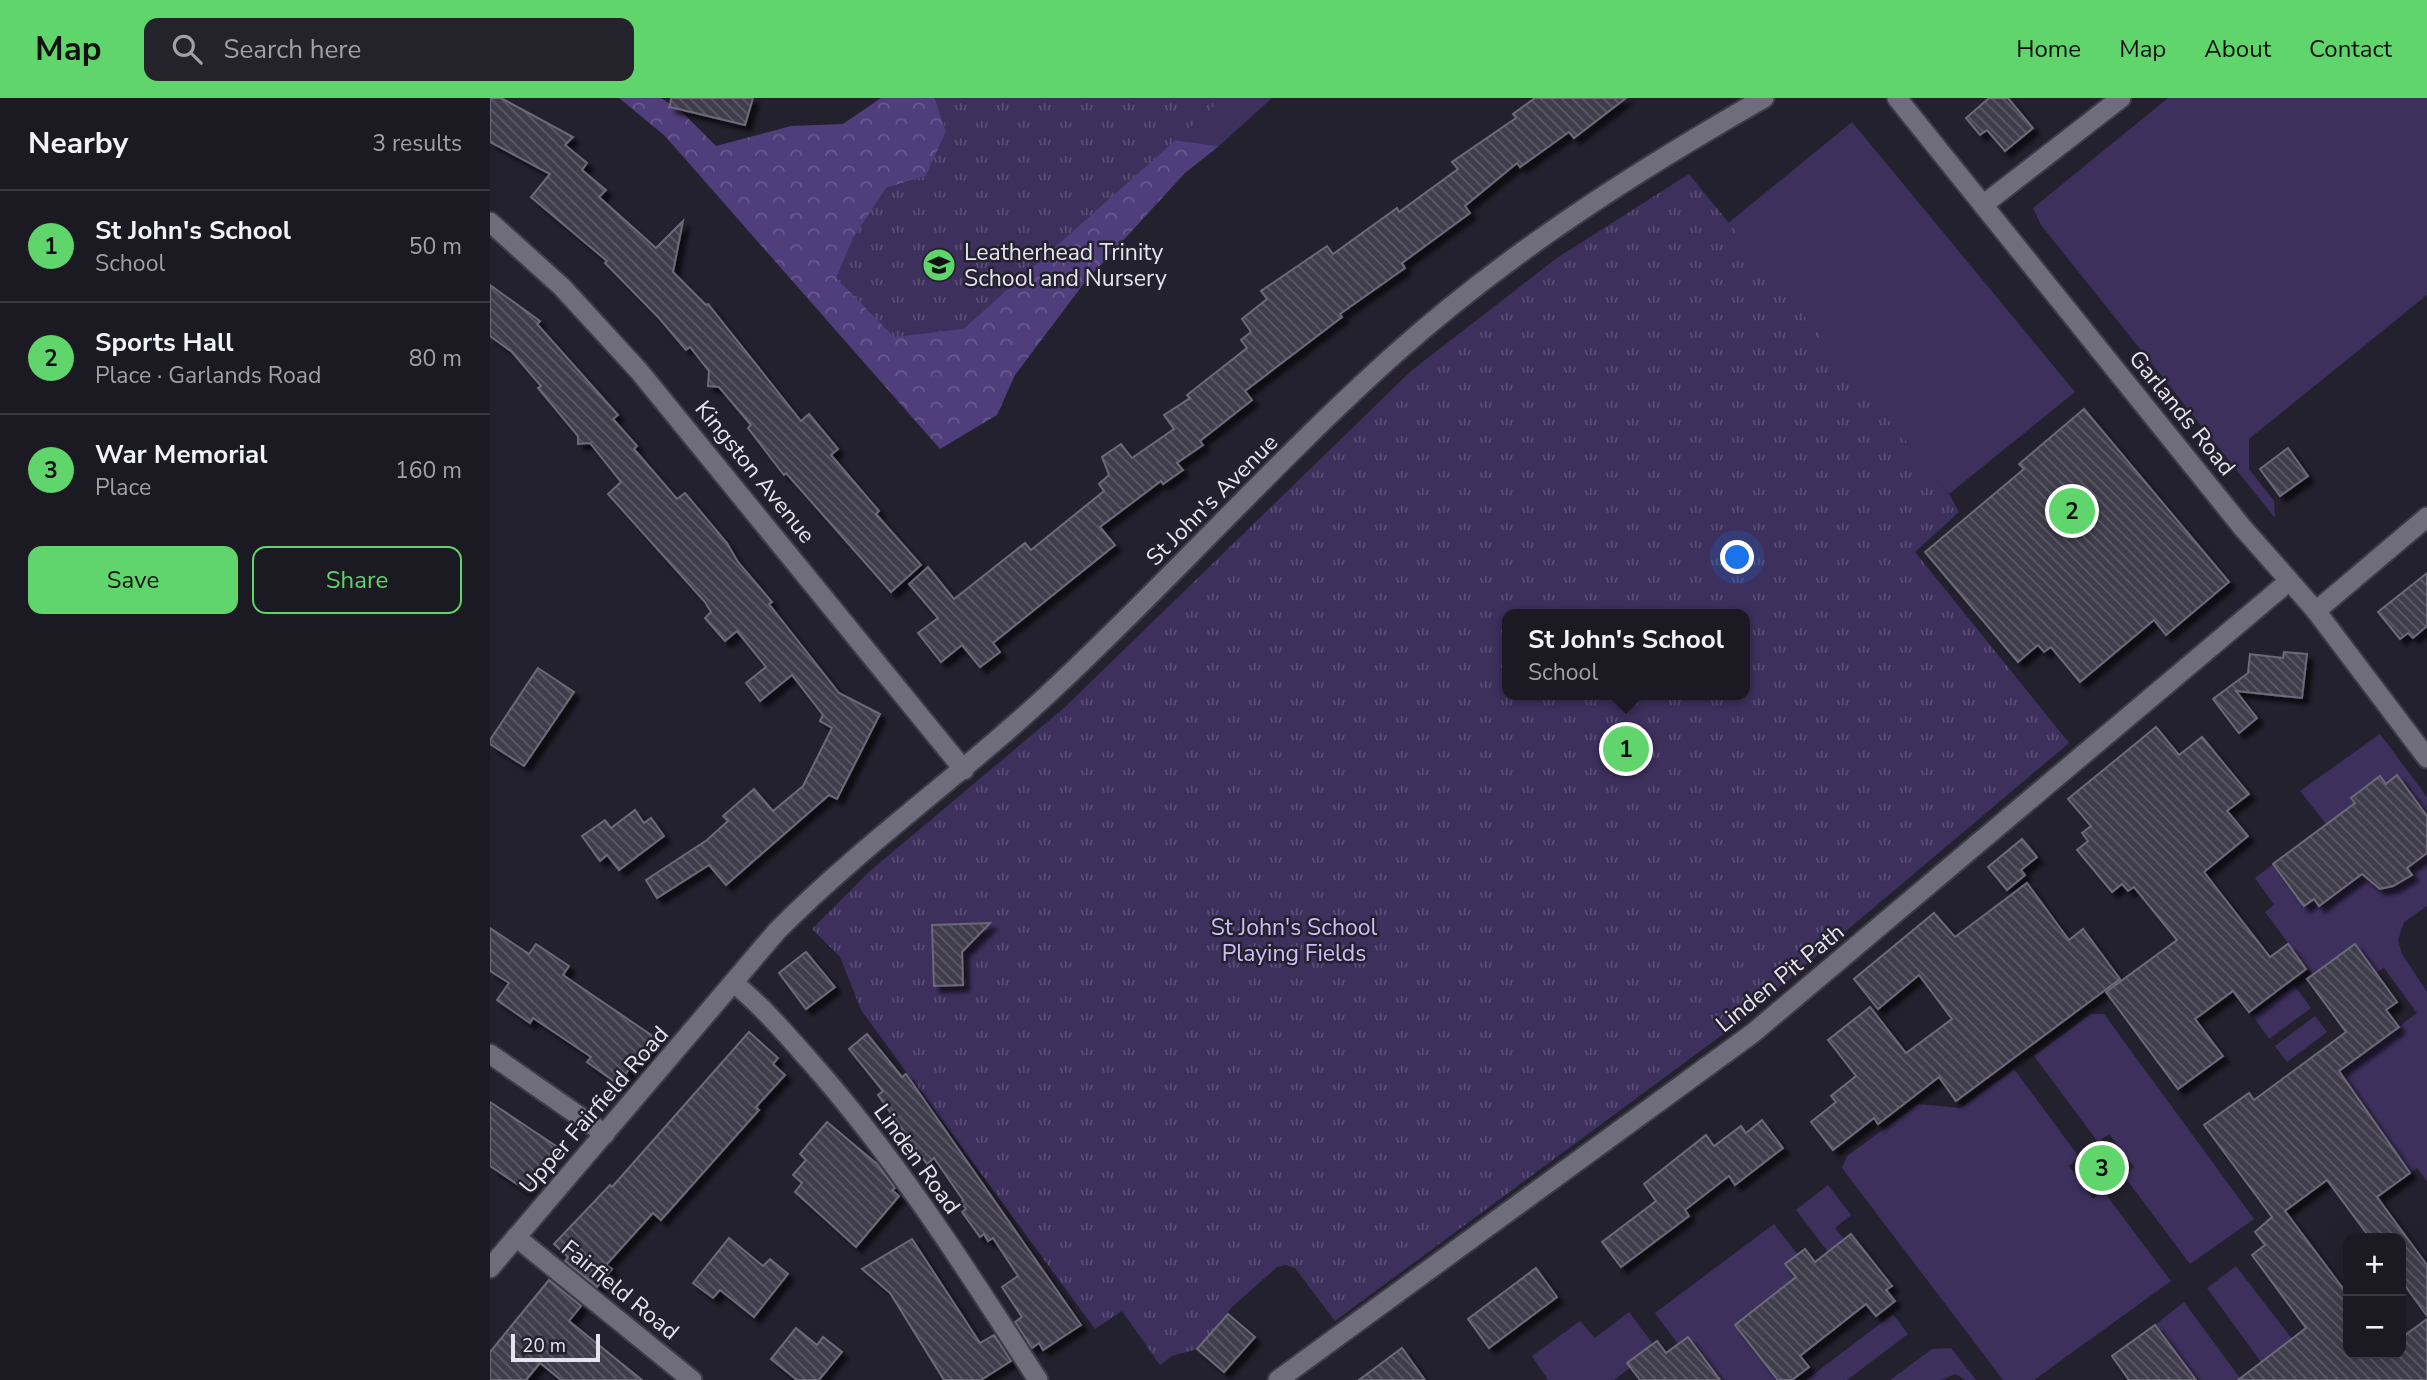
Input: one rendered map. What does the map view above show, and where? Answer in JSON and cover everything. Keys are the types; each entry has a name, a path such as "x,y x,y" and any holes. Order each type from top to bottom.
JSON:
{"street":[{"name":"St John's Avenue","path":"734,984 777,931 821,887 964,770 1139,609 1396,353 1512,257 1666,154 1764,98"},
{"name":"Garlands Road","path":"1897,98 2288,582 2316,611 2427,758"},
{"path":"1983,205 2120,98"},
{"name":"Kingston Avenue","path":"490,222 562,288 639,371 964,770"},
{"path":"2316,611 2427,517"},
{"name":"Linden Pit Path","path":"1278,1380 1753,1033 2288,582"},
{"name":"Upper Fairfield Road","path":"490,1268 734,984"},
{"name":"Linden Road","path":"734,984 770,1016 857,1116 933,1221 1038,1380"},
{"path":"490,1054 605,1134"},
{"name":"Fairfield Road","path":"516,1237 692,1380"}],"green space":[{"path":"619,98 661,98 682,112 716,146 791,126 843,124 881,98 935,98 946,132 926,176 886,188 963,329 1173,140 1219,146 1185,173 1085,282 1015,375 997,415 940,449 665,136"},
{"path":"935,98 1223,98 963,329 894,337 836,278 853,238 886,188 926,176 946,132"},
{"path":"1223,98 1272,98 1219,146 1173,140"},
{"path":"2168,98 2427,98 2427,295 2249,439 2249,469 2274,501 2275,518 2041,225 2033,208"},
{"path":"1852,122 2075,392 1949,494 1727,224"},
{"name":"St John's School Playing Fields","path":"1689,174 1949,494 1959,512 1915,552 2069,743 1726,1032 1335,1321 1295,1268 1286,1265 1277,1267 1232,1307 1197,1349 1172,1356 1160,1365 1122,1311 1095,1329 861,1010 840,957 812,929 870,871 1064,708 1411,371 1557,258"},
{"path":"2380,734 2427,797 2427,906 2404,922 2398,940 2402,954 2427,992 2427,1181 2417,1168 2410,1173 2339,1071 2417,1013 2384,968 2376,973 2355,944 2312,975 2265,912 2274,905 2255,878 2326,824 2300,791"},
{"path":"2294,985 2311,1008 2269,1039 2253,1016"},
{"path":"2091,1014 2104,1014 2254,1219 2190,1264 2124,1176 2134,1167 2109,1134 2098,1142 2034,1056"},
{"path":"2315,1016 2327,1032 2287,1062 2275,1046"},
{"path":"2014,1069 2079,1157 2069,1166 2093,1199 2104,1192 2171,1281 2034,1380 2003,1380 1842,1168 1847,1156 1918,1104 1960,1108"},
{"path":"1828,1185 1851,1215 1835,1228 1844,1239 1828,1252 1796,1210"},
{"path":"1774,1224 1798,1255 1785,1265 1796,1277 1787,1380 1720,1380 1688,1338 1678,1344 1655,1313"},
{"path":"2236,1266 2292,1339 2261,1362 2207,1288"},
{"path":"2184,1302 2240,1378 2196,1380 2155,1325"},
{"path":"1629,1312 1653,1344 1628,1363 1631,1367 1614,1380 1548,1380 1532,1356 1580,1321 1595,1338"},
{"path":"1893,1314 1908,1334 1847,1380 1806,1380"},
{"path":"1951,1348 1976,1380 1966,1380 1955,1374 1941,1380 1890,1380 1932,1349"}],"building":[{"path":"490,98 501,98 573,137 565,145 587,163 582,170 606,190 599,197 656,248 683,221 673,272 708,304 801,421 809,414 838,449 831,455 879,511 876,514 921,565 891,592 786,473 784,475 748,428 751,425 719,387 708,386 709,371 690,347 686,350 605,263 607,261 531,197 550,174 490,142"},
{"path":"671,98 753,98 745,125 670,107"},
{"path":"1535,98 1626,98 1574,138 1569,132 1520,167 1517,163 1465,206 1470,213 1402,263 1405,268 1340,314 1342,317 1245,391 1252,400 1200,441 1203,445 1177,463 1183,470 1163,484 1161,481 1100,527 1115,545 993,643 1000,652 980,667 962,645 941,662 918,633 938,618 909,584 928,567 954,599 1025,543 1031,550 1104,491 1099,484 1109,475 1102,457 1121,444 1132,458 1174,429 1164,415 1190,398 1187,395 1247,348 1241,340 1251,332 1242,319 1267,299 1261,291 1327,246 1333,254 1397,208 1399,212 1458,169 1452,162 1516,118 1513,114"},
{"path":"1989,98 2008,98 2033,128 2005,151 1987,130 1980,135 1966,118"},
{"path":"490,285 540,321 537,324 618,415 613,419 637,446 634,449 677,499 685,493 727,543 738,562 772,602 769,604 839,693 880,714 837,799 829,795 726,885 709,865 657,898 646,880 707,840 728,821 723,816 754,789 773,811 803,786 832,728 820,721 823,715 792,675 760,701 746,683 766,667 737,631 725,641 705,618 711,612 705,602 608,494 621,482 590,443 578,444 578,436 538,388 541,386 512,352 490,336"},
{"path":"2084,409 2229,582 2166,635 2154,620 2080,682 2051,647 2044,652 2038,645 2018,662 1925,552 2024,469 2019,464"},
{"path":"2288,448 2308,476 2280,496 2260,469"},
{"path":"2427,573 2427,626 2413,638 2408,633 2400,639 2378,612"},
{"path":"2284,652 2307,654 2302,698 2236,691 2257,718 2239,733 2213,699 2248,673 2250,654 2283,658"},
{"path":"538,668 574,692 524,766 490,744 490,740"},
{"path":"2156,727 2179,755 2202,737 2249,794 2227,811 2248,836 2204,872 2270,957 2288,944 2306,969 2249,1012 2233,991 2195,1019 2223,1056 2178,1089 2106,992 2177,940 2134,887 2128,891 2122,884 2112,892 2077,850 2088,841 2082,833 2091,826 2068,799"},
{"path":"2397,775 2427,816 2427,853 2407,868 2412,875 2393,886 2380,889 2362,874 2319,906 2314,899 2304,906 2273,864 2355,803 2351,798 2380,776 2386,784"},
{"path":"635,810 644,823 651,818 664,836 619,870 607,855 600,861 582,836 605,820 611,828"},
{"path":"2022,839 2037,857 2021,870 2025,875 2007,890 1988,867"},
{"path":"2027,883 2069,940 2083,929 2120,979 1956,1101 1939,1077 1878,1124 1874,1118 1833,1150 1811,1122 1836,1102 1831,1096 1856,1076 1828,1040 1870,1007 1906,1053 1952,1019 1919,975 1878,1009 1854,979 1934,913 1955,937"},
{"path":"990,923 962,952 963,985 934,986 932,925"},
{"path":"490,928 529,954 536,944 569,966 563,975 657,1039 640,1063 636,1060 618,1084 587,1062 591,1057 533,1018 530,1023 497,1000 509,983 490,971"},
{"path":"2355,944 2397,1002 2386,1010 2399,1027 2339,1071 2410,1173 2377,1197 2403,1233 2366,1233 2327,1180 2285,1211 2343,1288 2343,1359 2406,1359 2406,1334 2427,1319 2427,1380 2238,1380 2306,1328 2252,1255 2265,1245 2255,1232 2272,1217 2204,1125 2249,1093 2254,1100 2346,1032 2307,979"},
{"path":"806,952 835,987 806,1009 779,973"},
{"path":"749,1032 778,1058 773,1064 785,1075 756,1107 759,1110 661,1220 653,1213 606,1265 612,1269 597,1287 565,1261 568,1257 554,1244 610,1185 612,1187"},
{"path":"867,1034 902,1077 906,1074 1081,1325 1043,1350 1039,1343 1032,1348 1015,1322 1022,1317 1002,1287 1018,1276 993,1238 988,1241 984,1234 980,1237 962,1212 966,1209 961,1202 963,1200 934,1158 927,1164 878,1095 883,1091 849,1049"},
{"path":"490,1102 556,1146 526,1190 490,1166"},
{"path":"1762,1120 1783,1148 1735,1185 1729,1176 1685,1210 1689,1216 1621,1267 1602,1242 1656,1201 1644,1184 1706,1135 1714,1146 1741,1126 1746,1133"},
{"path":"827,1122 877,1164 895,1188 892,1190 899,1196 856,1247 795,1192 802,1183 793,1175 806,1160 800,1154"},
{"path":"1851,1234 1892,1286 1886,1290 1895,1301 1876,1316 1866,1304 1800,1356 1809,1367 1792,1380 1778,1380 1735,1325 1796,1277 1785,1264 1805,1249 1815,1262"},
{"path":"2406,1236 2427,1265 2427,1316 2406,1287"},
{"path":"729,1238 763,1266 770,1259 788,1274 754,1317 720,1290 713,1298 693,1283"},
{"path":"912,1239 980,1343 994,1335 1011,1361 981,1380 944,1380 890,1293 862,1269"},
{"path":"1536,1268 1557,1297 1489,1348 1468,1319"},
{"path":"549,1280 581,1306 569,1321 642,1380 561,1380 540,1363 526,1380 490,1380 490,1352"},
{"path":"1228,1314 1255,1337 1224,1372 1197,1349"},
{"path":"2155,1325 2196,1380 2129,1380 2112,1356"},
{"path":"796,1328 817,1345 823,1337 842,1352 819,1380 797,1380 771,1359"},
{"path":"1688,1337 1720,1380 1640,1380 1627,1363 1657,1341 1666,1353"},
{"path":"1402,1348 1425,1380 1359,1380"}],"place":[{"name":"Leatherhead Trinity School and Nursery","path":"939,265"},
{"name":"Sports Hall","path":"2072,511"},
{"name":"St John's School","path":"1626,749"},
{"name":"War Memorial","path":"2102,1168"}]}
